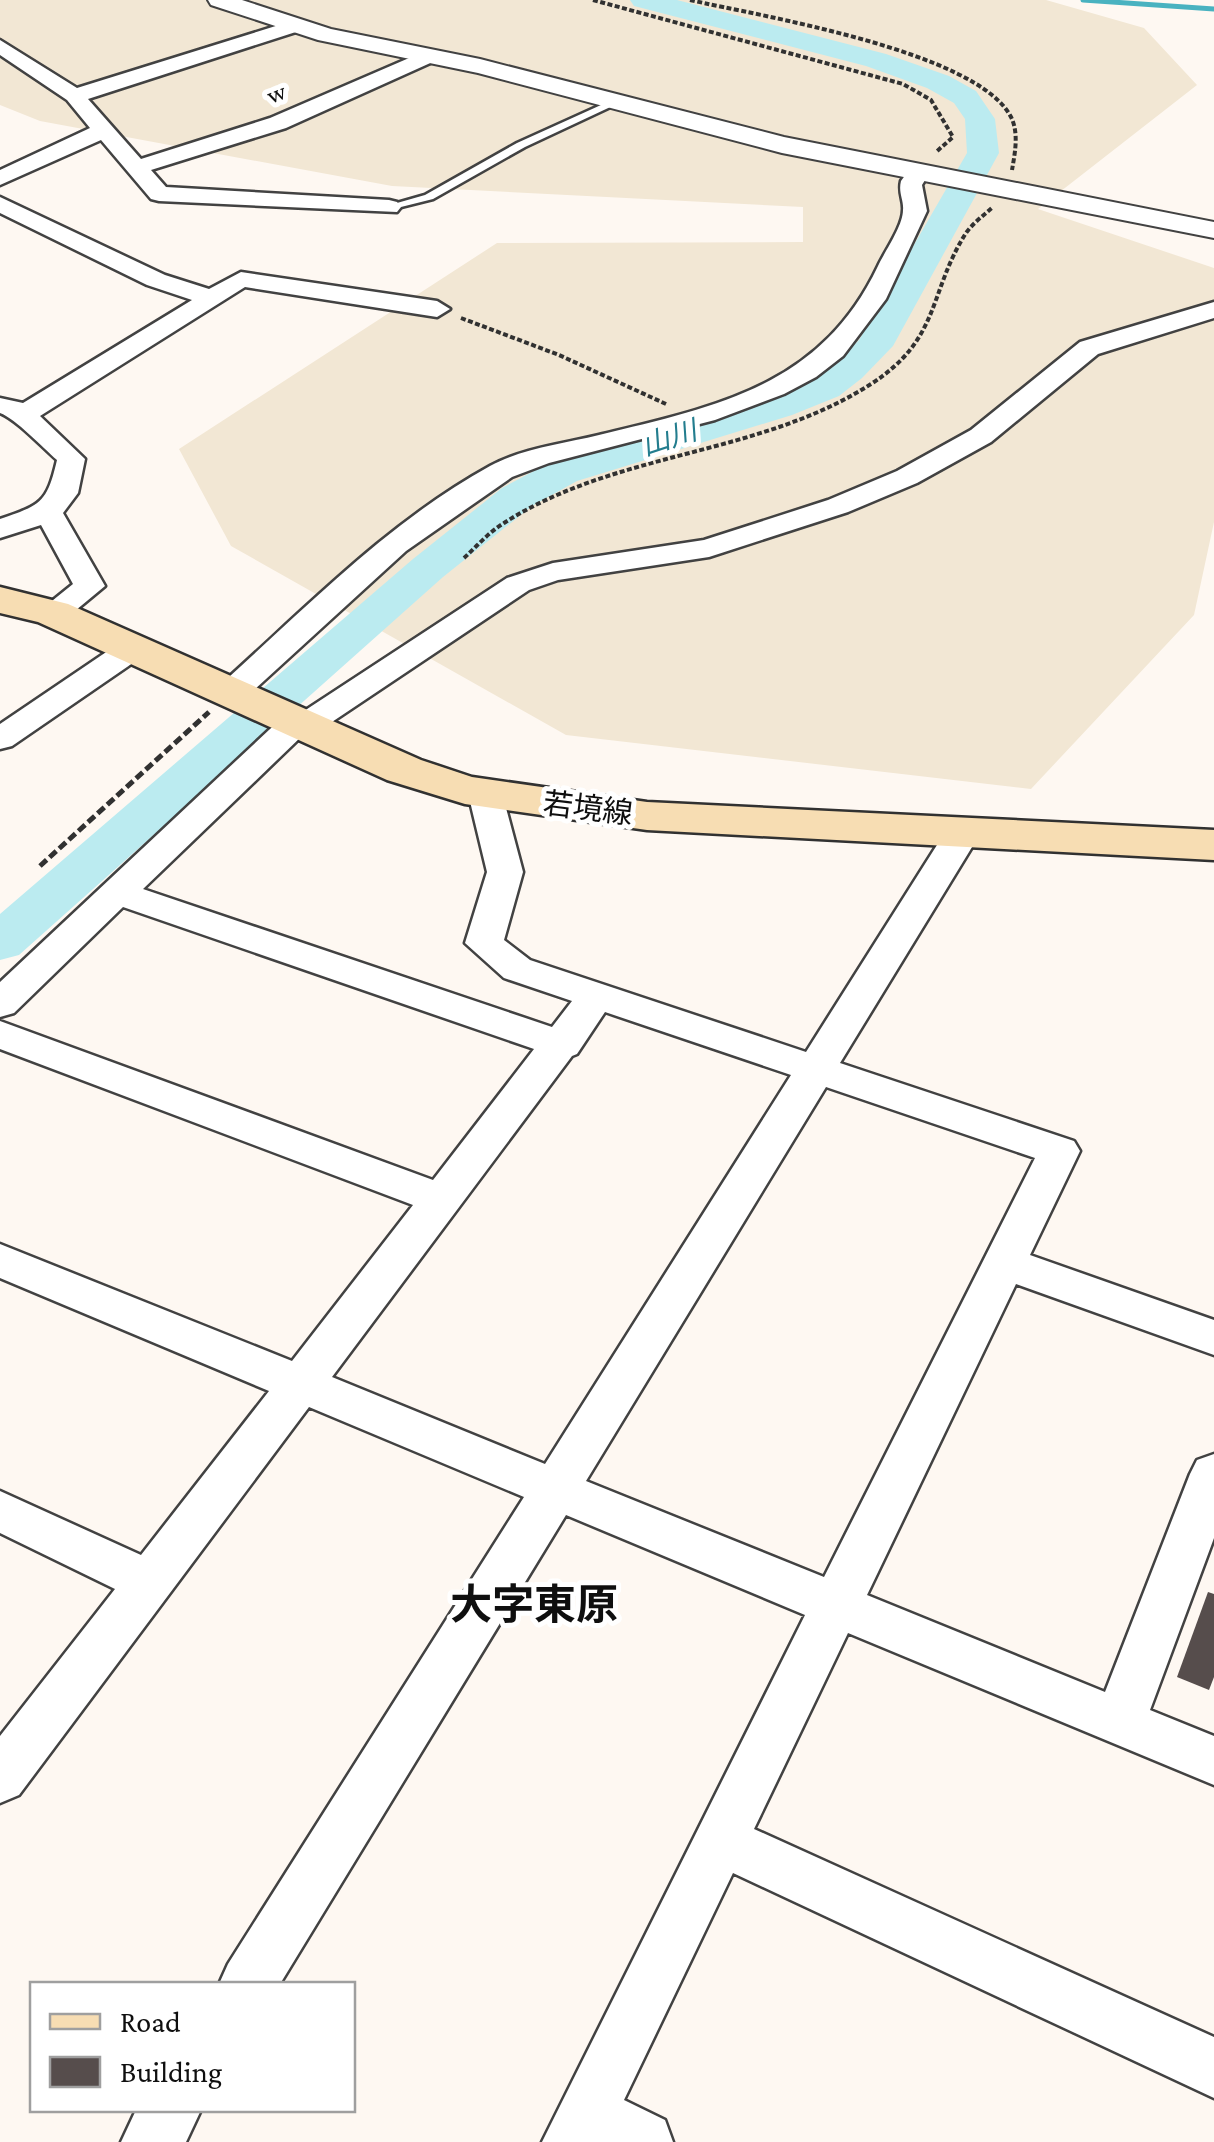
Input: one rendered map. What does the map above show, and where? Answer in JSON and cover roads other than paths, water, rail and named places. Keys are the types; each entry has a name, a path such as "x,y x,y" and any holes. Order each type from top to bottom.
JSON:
{"main road":[{"name":"若境線","path":"0,600 53,613 404,770 485,794 648,816 1214,846"}],"street":[{"path":"219,0 295,26 782,145 1214,230"},
{"path":"74,96 295,26"},
{"path":"0,46 74,96 159,194 389,206"},
{"name":"w","path":"138,168 278,123 430,56"},
{"path":"0,178 104,128"},
{"path":"0,1004 118,893 457,496 508,468 695,417 793,379 822,361 854,330 879,290 915,211 909,193 911,179 919,172"},
{"path":"0,204 156,280 197,292 209,300"},
{"path":"0,530 47,512 64,494 70,459 12,408 241,280 437,309"},
{"path":"272,711 518,584 554,572 709,548 838,506 907,478 980,436 1089,348 1214,310"},
{"path":"47,512 90,586 53,613"},
{"path":"0,739 132,649"},
{"path":"485,794 505,872 484,943 518,969 1059,1151 580,2127 644,2142"},
{"path":"249,1982 962,834"},
{"path":"118,893 562,1045"},
{"path":"0,1778 595,998"},
{"path":"0,1034 444,1200"},
{"path":"0,1260 1214,1762"},
{"path":"1004,1264 1214,1338"},
{"path":"1119,1722 1214,1474"},
{"path":"0,1511 150,1582"},
{"path":"722,1841 1214,2068"},
{"path":"151,2142 170,2112"}],"lane":[{"path":"389,206 430,197 521,145 616,102"}],"waterway":[{"name":"山川","path":"0,943 428,568 517,497 563,472 778,407 825,388 874,346 983,153 980,119 965,97 938,82 876,60 644,0"},
{"path":"1083,0 1214,9"}],"district":[{"name":"大字東原","path":"534,1604"}]}
